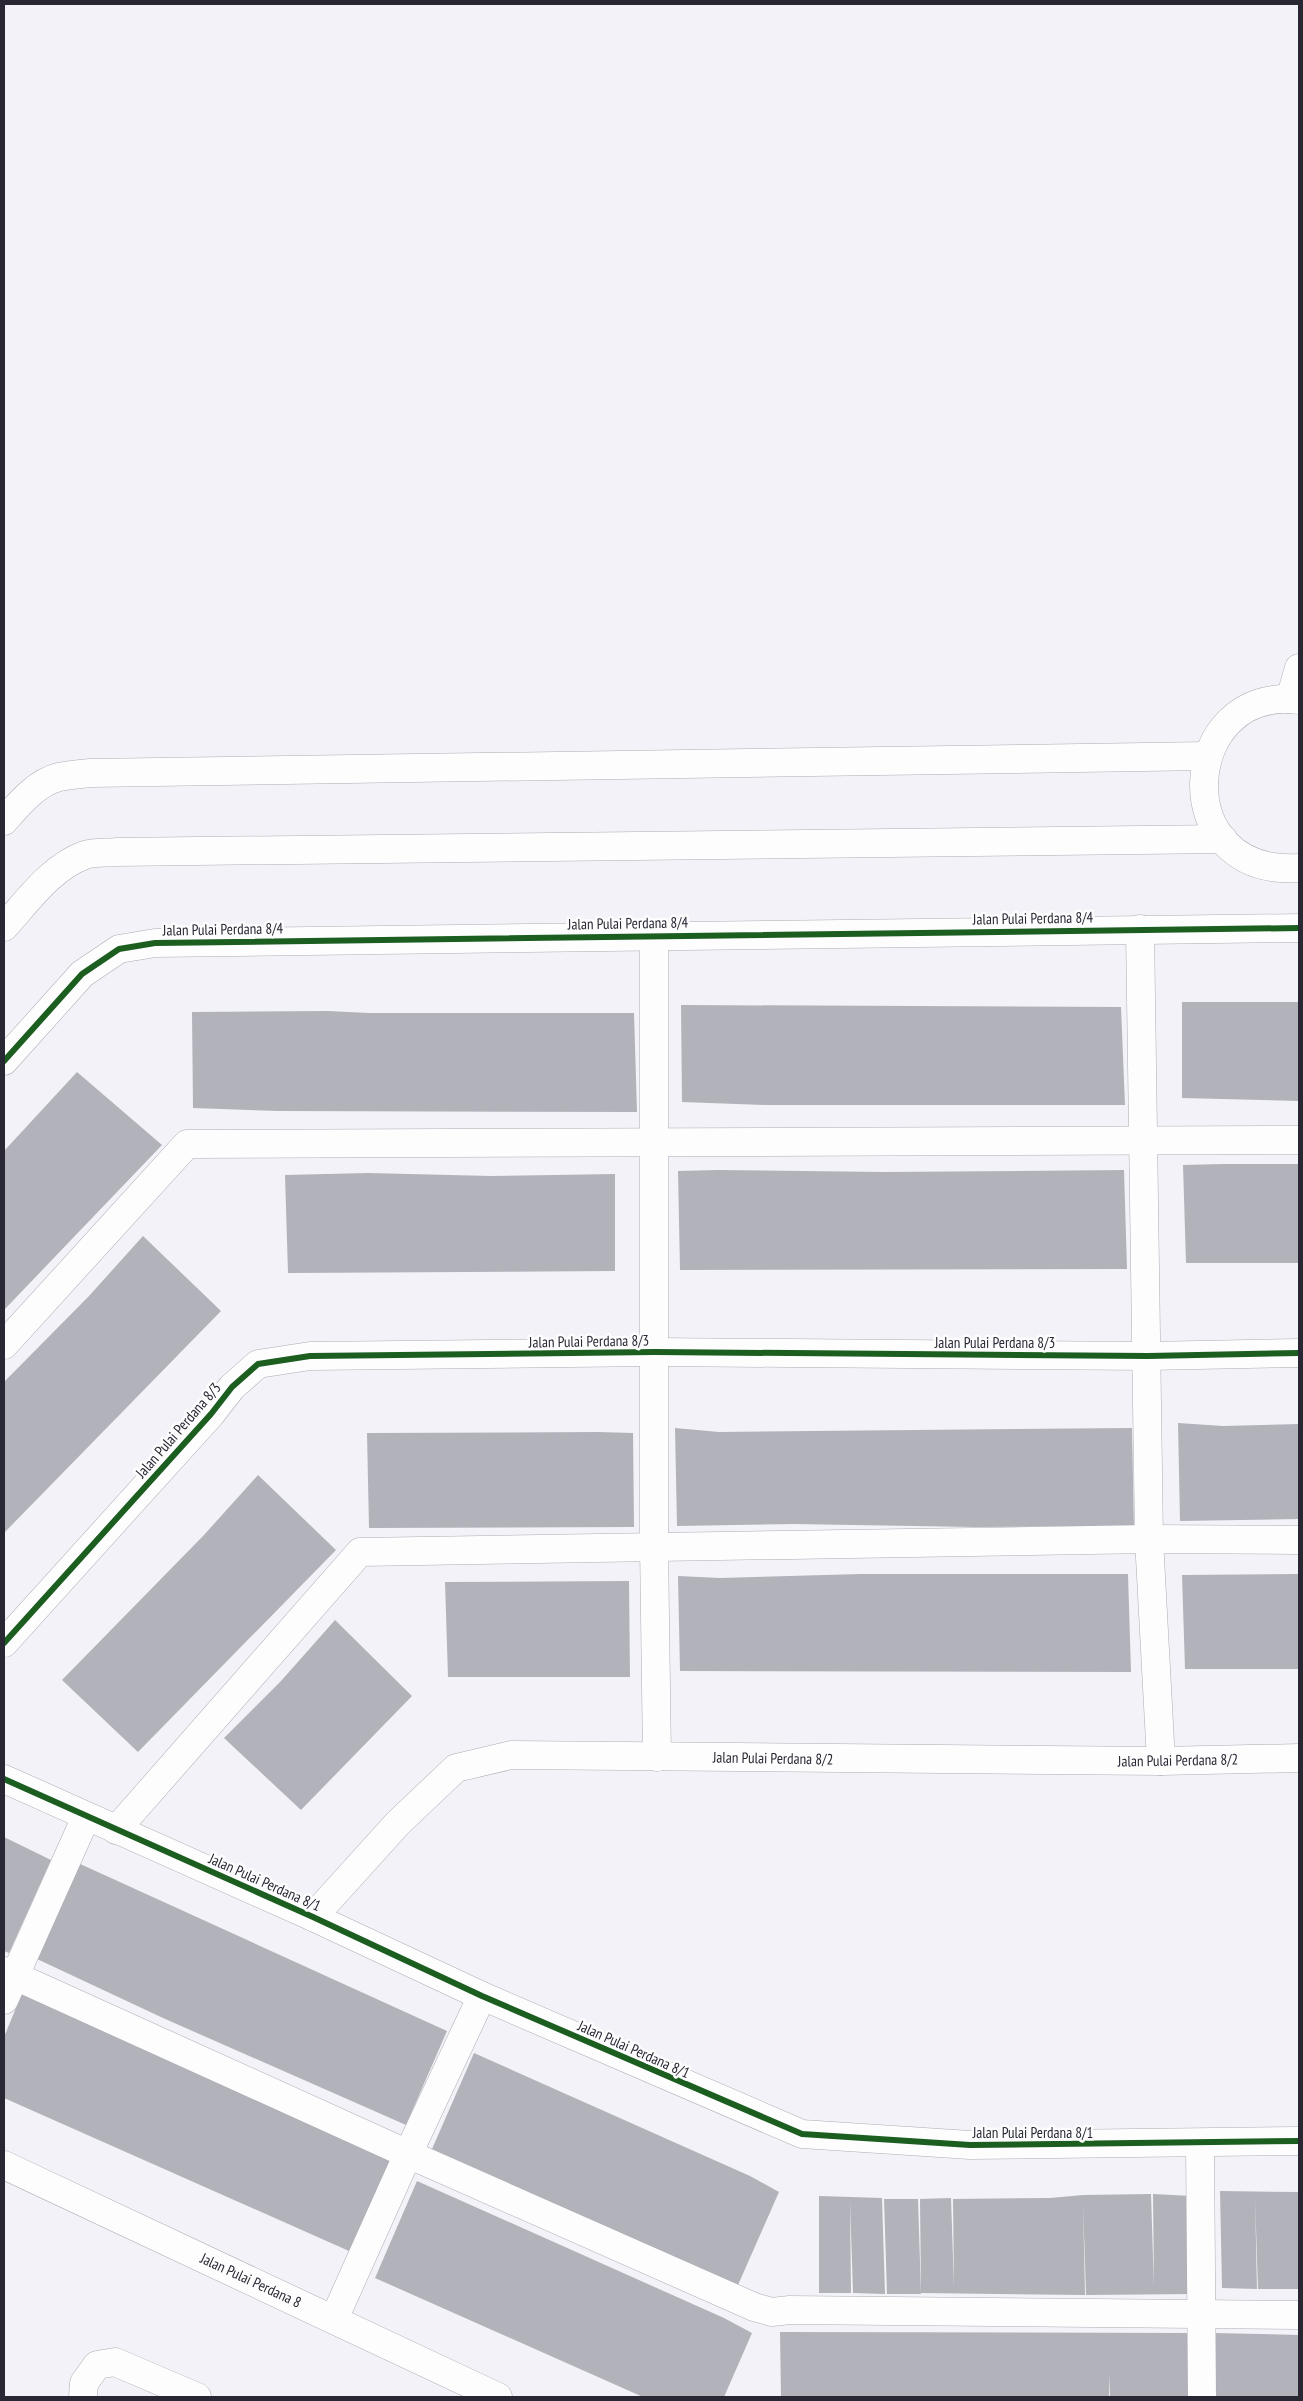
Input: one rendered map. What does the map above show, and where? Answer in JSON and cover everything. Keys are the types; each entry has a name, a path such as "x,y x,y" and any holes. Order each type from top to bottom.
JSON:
{"street":[{"path":"1299,668 1294,699 1269,701 1249,708 1237,716 1218,736 1208,756 1203,777 1204,799 1211,821 1223,839 1239,854 1259,864 1280,869 1299,868"},
{"path":"4,821 20,803 40,786 57,777 90,772 1208,756"},
{"path":"4,927 45,882 66,865 86,854 117,852 1223,839"},
{"name":"Jalan Pulai Perdana 8/4","path":"4,1062 82,974 119,949 155,943 1299,928"},
{"path":"1140,929 1142,1140 1148,1356 1149,1539 1161,1761"},
{"path":"654,935 654,1546 657,1757"},
{"path":"4,1345 187,1144 1299,1140"},
{"name":"Jalan Pulai Perdana 8/3","path":"4,1643 211,1414 232,1387 258,1364 310,1356 655,1352 1148,1356 1299,1353"},
{"path":"116,1830 360,1552 1149,1539 1299,1540"},
{"name":"Jalan Pulai Perdana 8/2","path":"313,1917 398,1824 456,1768 511,1754 1161,1761 1299,1758"},
{"name":"Jalan Pulai Perdana 8/1","path":"4,1779 313,1917 482,1996 802,2134 970,2145 1299,2141"},
{"path":"86,1817 7,1983 408,2154 754,2307 772,2312 800,2310 1299,2315"},
{"path":"334,2319 482,1996"},
{"path":"1200,2143 1202,2397"},
{"name":"Jalan Pulai Perdana 8","path":"4,2165 498,2397"},
{"path":"83,2397 84,2383 97,2365 116,2362 197,2397"}],"building":[{"path":"1182,1002 1299,1002 1299,1101 1182,1098"},
{"path":"681,1005 1121,1007 1125,1105 766,1105 682,1102"},
{"path":"328,1011 369,1013 634,1013 637,1112 279,1111 193,1108 192,1012"},
{"path":"77,1072 162,1145 4,1310 4,1151"},
{"path":"1299,1164 1299,1263 1186,1263 1183,1165"},
{"path":"1124,1170 1127,1269 680,1270 678,1171 884,1172"},
{"path":"368,1173 491,1176 615,1174 615,1271 288,1273 285,1175"},
{"path":"143,1236 221,1311 4,1533 4,1382 89,1296"},
{"path":"1178,1423 1223,1426 1299,1424 1299,1519 1180,1521"},
{"path":"675,1428 719,1432 1132,1428 1134,1528 793,1524 677,1526"},
{"path":"367,1433 633,1433 634,1527 369,1528"},
{"path":"258,1475 336,1550 138,1752 62,1680 204,1535"},
{"path":"861,1574 1128,1574 1131,1672 680,1671 678,1576 720,1578"},
{"path":"1299,1574 1299,1669 1185,1669 1182,1575"},
{"path":"629,1581 630,1677 448,1677 445,1582"},
{"path":"335,1620 412,1696 301,1810 224,1738 281,1681"},
{"path":"4,1837 51,1860 9,1953 4,1951"},
{"path":"78,1863 447,2031 406,2125 163,2018 37,1959"},
{"path":"23,1991 391,2158 349,2251 4,2098 4,2037"},
{"path":"474,2053 750,2176 779,2192 738,2285 432,2149"},
{"path":"417,2181 724,2318 752,2333 724,2397 643,2397 375,2278"},
{"path":"1220,2191 1299,2192 1299,2289 1258,2289 1255,2197 1257,2289 1222,2288"},
{"path":"1151,2194 1154,2288 1153,2194 1192,2196 1195,2294 1086,2295 1083,2202 1085,2295 921,2293 920,2199 951,2198 954,2288 953,2199"},
{"path":"819,2196 882,2198 885,2294 853,2293 850,2201 851,2293 819,2293"},
{"path":"884,2199 918,2199 921,2294 887,2294"},
{"path":"780,2332 1190,2333 1193,2397 1110,2397 1109,2374 1109,2397 781,2397"},
{"path":"1213,2333 1299,2335 1299,2397 1214,2397"}],"cycle path":[{"path":"4,1061 82,974 119,949 155,943 1299,928"},
{"path":"4,1643 211,1414 232,1387 258,1364 310,1356 655,1352 1148,1356 1299,1353"},
{"path":"4,1779 313,1917 482,1996 802,2134 970,2145 1299,2141"}]}
